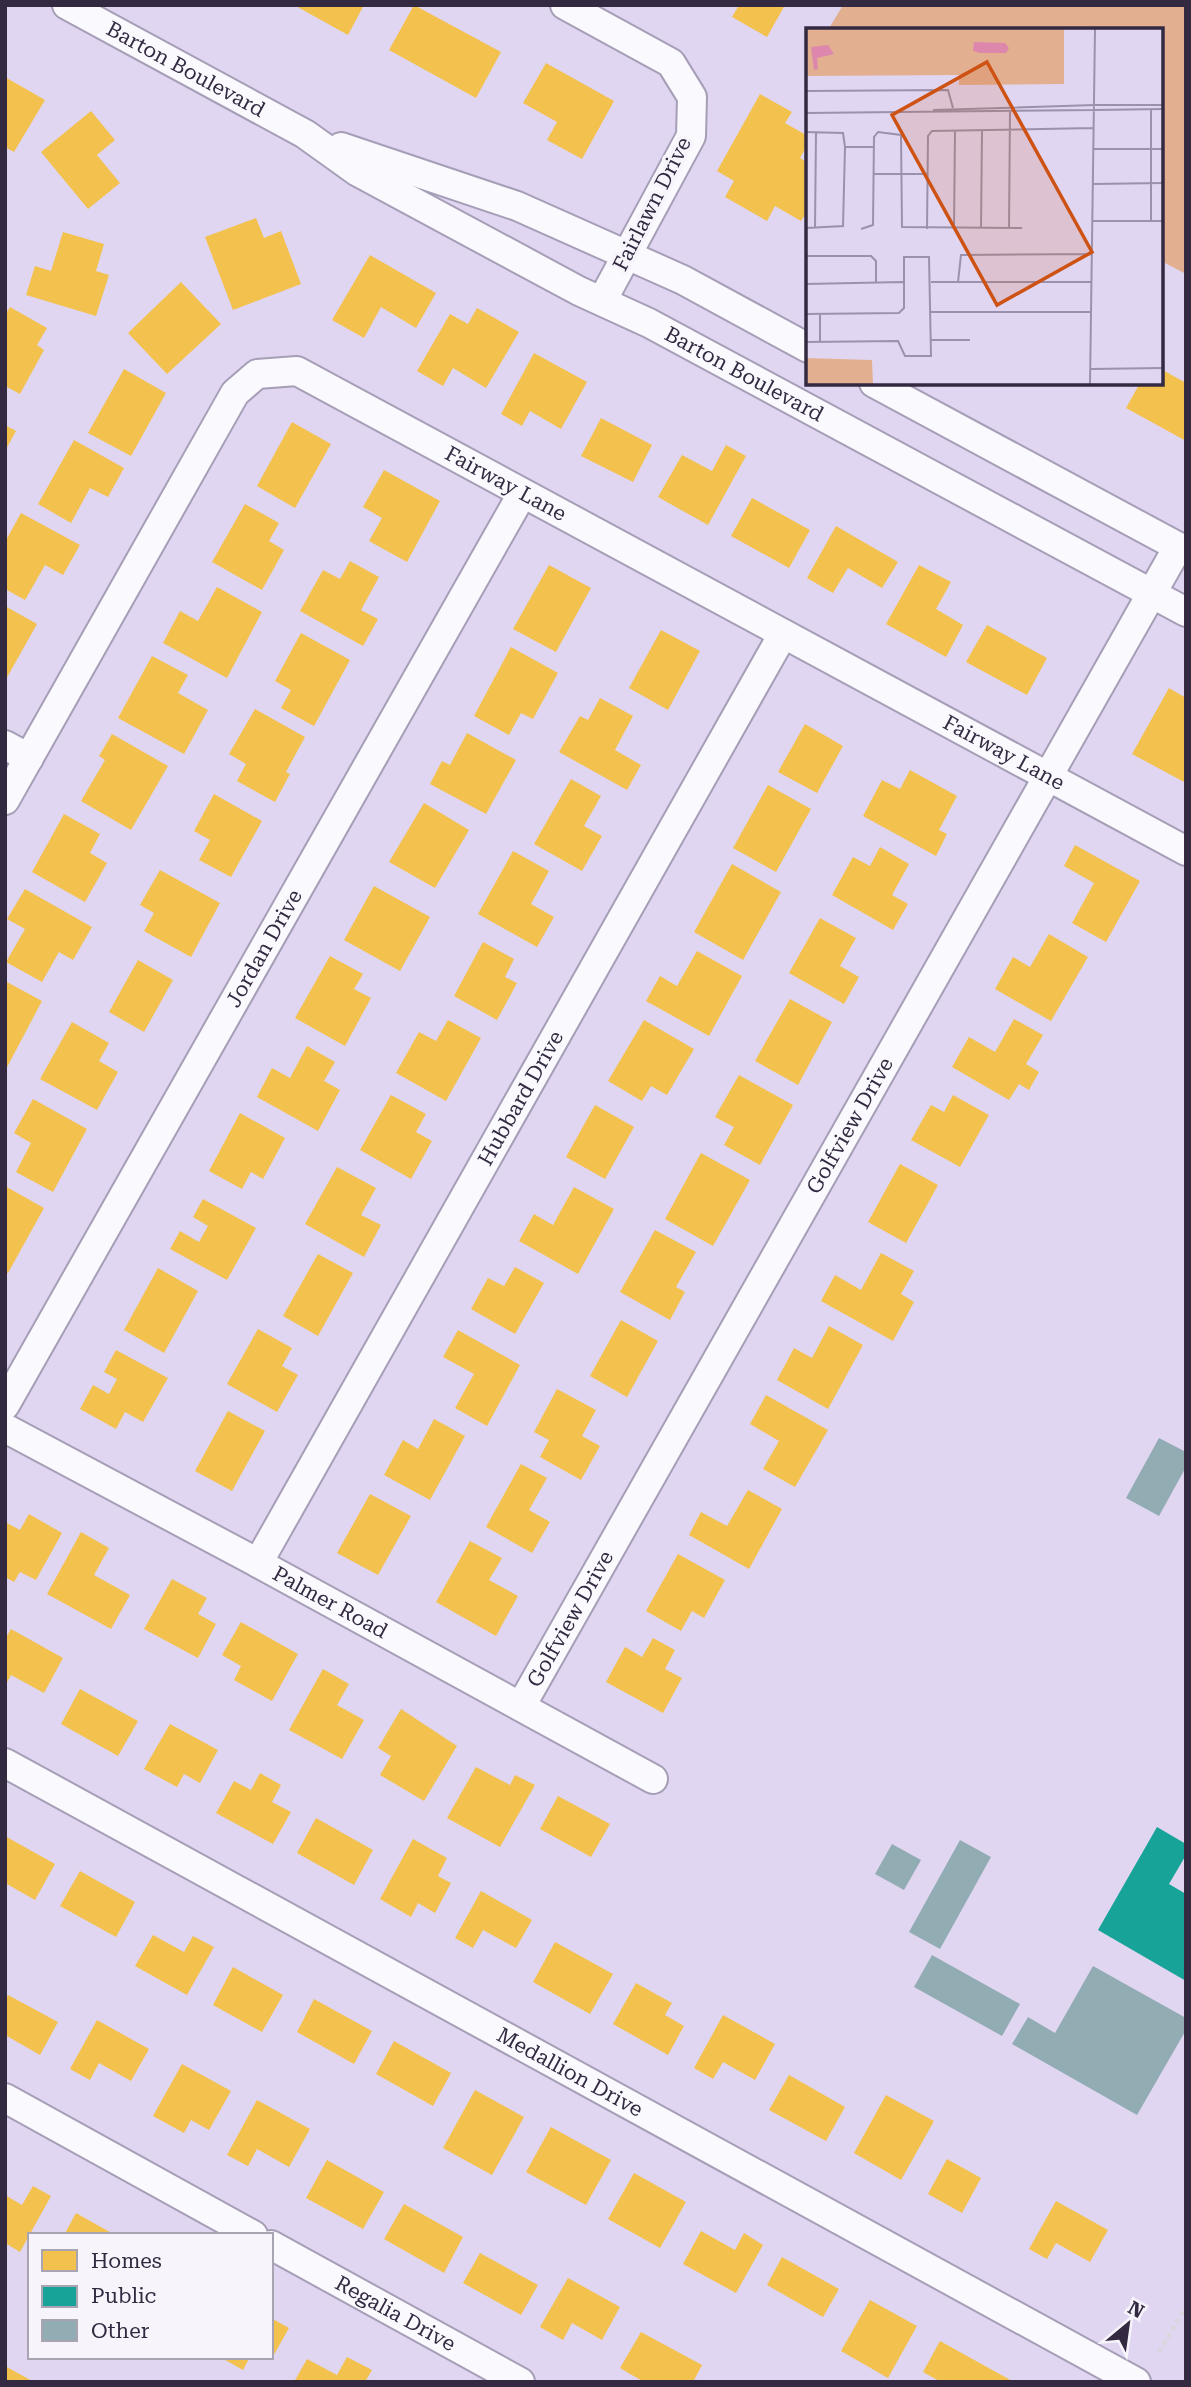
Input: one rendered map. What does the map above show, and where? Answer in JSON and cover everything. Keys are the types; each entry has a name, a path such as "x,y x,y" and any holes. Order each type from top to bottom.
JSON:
{"street":[{"name":"Barton Boulevard","path":"66,5 305,134 358,173 661,330 1186,612"},
{"name":"Fairlawn Drive","path":"565,5 671,63 692,97 691,136 602,301"},
{"name":"Barton Boulevard","path":"305,134 517,206 683,280 806,347"},
{"name":"Fairway Lane","path":"5,800 17,752 235,393 257,374 297,371 1186,851"},
{"path":"878,385 1182,549"},
{"name":"Jordan Drive","path":"5,1405 522,494"},
{"name":"Golfview Drive","path":"521,1706 1151,593 1182,549"},
{"name":"Hubbard Drive","path":"258,1563 783,634"},
{"name":"Palmer Road","path":"5,1428 653,1779"},
{"name":"Medallion Drive","path":"5,1763 1136,2382"},
{"path":"5,2098 249,2233"},
{"name":"Regalia Drive","path":"273,2246 520,2382"}],"path":[{"path":"1159,2352 1186,2307"}],"shaded area":[{"path":"843,5 1186,5 1186,274 1163,262 1163,28 829,28"}],"building: Homes":[{"path":"294,5 364,5 348,35"},
{"path":"414,5 501,52 476,98 389,50"},
{"path":"739,5 785,5 767,37 732,17"},
{"path":"546,63 614,101 582,159 547,140 557,122 523,103"},
{"path":"5,77 45,100 14,152 5,147"},
{"path":"760,94 792,112 785,123 806,135 806,148 800,158 806,162 806,213 801,221 775,206 767,221 725,197 734,181 717,171"},
{"path":"91,111 115,140 97,155 120,183 88,209 41,152"},
{"path":"256,218 264,238 281,231 301,284 233,310 205,237"},
{"path":"63,232 104,244 96,271 109,275 96,316 26,295 35,266 51,271"},
{"path":"370,255 436,293 416,328 381,307 364,338 332,320"},
{"path":"181,282 221,324 167,374 128,333"},
{"path":"10,307 47,328 37,345 44,350 20,394 5,386 5,315"},
{"path":"477,308 519,332 486,388 453,368 443,386 417,371 450,314 468,324"},
{"path":"534,353 587,382 561,429 530,411 522,426 501,414"},
{"path":"124,369 166,393 131,456 88,433"},
{"path":"1163,370 1186,383 1186,441 1126,408 1139,385 1163,385"},
{"path":"601,418 652,445 633,482 581,456"},
{"path":"292,422 331,444 295,508 257,486"},
{"path":"5,425 16,431 5,451"},
{"path":"74,440 124,468 108,497 90,488 71,523 38,504"},
{"path":"726,445 746,456 708,525 658,497 682,455 712,471"},
{"path":"384,470 440,501 407,562 369,541 382,518 363,507"},
{"path":"752,498 810,530 789,568 731,536"},
{"path":"245,504 279,523 269,541 284,550 262,590 212,562"},
{"path":"21,513 80,545 63,575 45,565 25,600 5,589 5,542"},
{"path":"836,526 898,562 882,588 848,568 833,593 807,578"},
{"path":"350,561 379,577 361,610 378,619 363,646 300,611 323,570 340,579"},
{"path":"549,565 591,588 556,652 513,629"},
{"path":"919,565 951,582 936,609 963,625 946,657 886,624"},
{"path":"217,587 262,612 227,678 163,643 180,611 198,621"},
{"path":"5,606 37,624 5,681"},
{"path":"987,625 1047,658 1027,695 966,662"},
{"path":"661,630 700,651 668,710 629,688"},
{"path":"301,633 350,660 314,726 281,708 291,690 275,681"},
{"path":"511,647 558,673 533,719 521,713 509,735 474,716"},
{"path":"152,656 188,675 178,693 208,710 184,754 118,718"},
{"path":"1169,688 1186,698 1186,783 1132,754"},
{"path":"600,698 633,716 615,750 641,765 627,790 559,752 580,716 588,720"},
{"path":"255,709 305,737 286,772 290,774 275,802 237,781 246,764 229,754"},
{"path":"805,724 843,746 817,793 778,772"},
{"path":"467,733 516,760 486,814 430,784 442,761 450,765"},
{"path":"112,734 168,766 131,830 81,801 105,760 99,756"},
{"path":"910,770 957,796 939,830 947,834 936,856 863,816 882,780 900,789"},
{"path":"571,779 601,796 584,826 602,836 582,871 534,844"},
{"path":"768,785 811,809 776,872 733,848"},
{"path":"214,794 262,821 231,877 199,860 210,840 194,831"},
{"path":"424,803 469,830 435,888 389,862"},
{"path":"64,814 100,834 90,853 107,863 85,902 32,872"},
{"path":"1075,845 1140,881 1106,942 1072,923 1094,883 1064,866"},
{"path":"880,847 909,864 892,895 908,904 893,930 832,895 853,857 870,866"},
{"path":"513,851 549,871 531,904 554,917 537,947 478,914"},
{"path":"732,864 781,892 743,960 694,932"},
{"path":"160,870 220,903 191,957 144,931 154,913 140,905"},
{"path":"374,886 430,917 400,971 344,940"},
{"path":"25,889 92,927 73,960 59,952 42,982 6,962 25,929 7,919"},
{"path":"820,918 856,938 840,966 859,977 844,1004 789,973"},
{"path":"1049,934 1088,957 1051,1021 995,989 1013,957 1030,967"},
{"path":"483,942 514,959 505,977 517,983 497,1020 454,996"},
{"path":"697,951 742,976 709,1036 646,1001 660,976 677,986"},
{"path":"330,956 363,974 354,989 371,998 345,1046 295,1018"},
{"path":"138,960 173,980 144,1032 109,1012"},
{"path":"5,981 42,1001 5,1071"},
{"path":"790,999 832,1022 798,1085 755,1061"},
{"path":"1014,1019 1043,1035 1026,1064 1039,1072 1029,1090 1019,1084 1009,1100 952,1067 969,1037 995,1052"},
{"path":"448,1020 481,1038 446,1101 396,1073 419,1032 436,1041"},
{"path":"644,1020 694,1049 667,1095 651,1086 642,1101 608,1081"},
{"path":"72,1022 109,1043 99,1061 118,1072 97,1110 40,1079"},
{"path":"307,1046 335,1062 324,1081 340,1090 318,1131 257,1097 272,1068 290,1078"},
{"path":"739,1075 793,1105 760,1165 724,1145 734,1127 715,1117"},
{"path":"391,1095 426,1114 416,1132 432,1141 411,1179 360,1150"},
{"path":"953,1095 989,1115 960,1167 911,1140 931,1105 944,1112"},
{"path":"33,1099 87,1129 53,1192 16,1172 31,1143 14,1133"},
{"path":"595,1105 634,1127 605,1179 566,1157"},
{"path":"240,1113 285,1138 263,1179 251,1172 242,1189 209,1171"},
{"path":"701,1153 750,1180 713,1246 665,1219"},
{"path":"900,1164 938,1185 906,1243 868,1222"},
{"path":"337,1167 376,1188 361,1215 381,1225 364,1257 305,1224"},
{"path":"5,1186 44,1208 8,1273 5,1272"},
{"path":"574,1187 614,1209 578,1274 519,1241 534,1214 553,1225"},
{"path":"203,1199 256,1228 227,1280 170,1249 180,1231 199,1242 208,1226 193,1217"},
{"path":"655,1230 696,1252 676,1287 685,1292 670,1320 620,1292"},
{"path":"881,1253 914,1271 901,1294 914,1302 893,1341 821,1301 835,1275 861,1290"},
{"path":"318,1254 353,1273 318,1336 283,1316"},
{"path":"515,1267 544,1283 515,1334 471,1309 488,1278 504,1286"},
{"path":"158,1268 198,1291 164,1353 124,1330"},
{"path":"621,1320 658,1341 627,1397 590,1376"},
{"path":"829,1326 863,1345 828,1409 777,1380 794,1348 812,1358"},
{"path":"258,1329 292,1348 282,1366 298,1375 277,1412 227,1384"},
{"path":"458,1330 520,1365 487,1426 455,1408 474,1374 443,1357"},
{"path":"116,1350 168,1378 143,1422 125,1412 116,1429 80,1409 93,1385 109,1394 117,1379 104,1372"},
{"path":"557,1389 596,1410 582,1436 600,1446 581,1480 540,1457 549,1440 534,1432"},
{"path":"766,1395 828,1430 795,1487 763,1469 779,1441 750,1424"},
{"path":"228,1411 265,1431 232,1491 195,1471"},
{"path":"434,1419 465,1436 430,1500 384,1475 403,1440 418,1449"},
{"path":"521,1464 547,1478 529,1510 550,1522 532,1553 486,1527"},
{"path":"748,1490 782,1509 749,1569 689,1535 701,1512 727,1526"},
{"path":"370,1494 411,1516 378,1575 337,1553"},
{"path":"29,1514 62,1533 36,1580 20,1572 14,1582 5,1577 5,1522 20,1530"},
{"path":"81,1532 109,1548 94,1575 130,1595 111,1629 47,1594"},
{"path":"470,1541 502,1558 489,1580 518,1596 496,1636 436,1602"},
{"path":"678,1554 725,1580 704,1618 692,1611 681,1631 646,1611"},
{"path":"172,1579 207,1598 198,1614 216,1624 198,1658 144,1629"},
{"path":"241,1622 298,1654 272,1701 234,1680 241,1666 222,1655"},
{"path":"11,1629 63,1658 44,1693 11,1675 5,1686 5,1639"},
{"path":"653,1638 675,1650 665,1669 682,1678 663,1713 606,1682 625,1647 642,1657"},
{"path":"323,1669 349,1684 337,1705 364,1720 342,1759 289,1730"},
{"path":"80,1689 138,1721 118,1756 61,1724"},
{"path":"401,1709 457,1746 424,1801 380,1775 391,1756 378,1748"},
{"path":"170,1724 218,1750 200,1783 184,1774 177,1787 144,1769"},
{"path":"476,1767 510,1785 515,1775 535,1785 500,1847 447,1818"},
{"path":"260,1773 281,1785 272,1802 291,1812 273,1844 216,1813 234,1781 251,1790"},
{"path":"558,1796 610,1824 591,1857 540,1829"},
{"path":"316,1818 373,1850 354,1885 297,1853"},
{"path":"5,1836 55,1864 35,1900 5,1883"},
{"path":"413,1839 447,1858 438,1876 451,1883 435,1913 418,1903 411,1917 380,1899"},
{"path":"80,1871 135,1902 116,1937 60,1906"},
{"path":"481,1891 532,1920 516,1948 483,1930 473,1948 455,1938"},
{"path":"153,1935 184,1952 193,1936 214,1947 187,1995 135,1966"},
{"path":"555,1942 613,1974 590,2014 533,1982"},
{"path":"233,1967 283,1995 262,2032 213,2005"},
{"path":"636,1983 672,2003 665,2015 684,2026 668,2055 613,2024"},
{"path":"8,1995 58,2022 40,2055 5,2035 5,2000"},
{"path":"314,1999 372,2031 354,2064 297,2032"},
{"path":"723,2015 775,2044 755,2080 723,2062 713,2079 694,2068"},
{"path":"97,2020 149,2049 131,2081 99,2063 90,2080 70,2069"},
{"path":"394,2041 451,2073 433,2106 376,2074"},
{"path":"182,2064 231,2091 209,2130 191,2120 184,2133 153,2116"},
{"path":"789,2075 845,2107 826,2141 769,2110"},
{"path":"475,2090 524,2117 492,2175 443,2148"},
{"path":"886,2095 934,2121 901,2180 854,2153"},
{"path":"257,2100 310,2129 289,2167 257,2149 248,2166 227,2155"},
{"path":"551,2127 611,2160 586,2205 526,2172"},
{"path":"947,2159 981,2178 962,2213 928,2194"},
{"path":"327,2160 384,2192 363,2229 306,2198"},
{"path":"634,2173 686,2202 660,2248 608,2219"},
{"path":"33,2186 51,2196 31,2233 28,2233 20,2252 5,2243 5,2195 22,2205"},
{"path":"1056,2201 1108,2230 1090,2262 1056,2243 1047,2259 1029,2249"},
{"path":"404,2204 463,2237 444,2273 384,2239"},
{"path":"76,2213 111,2233 65,2233"},
{"path":"701,2231 735,2250 744,2233 763,2245 736,2293 683,2264"},
{"path":"480,2253 538,2285 521,2315 463,2283"},
{"path":"782,2257 839,2289 823,2317 767,2285"},
{"path":"568,2278 620,2307 602,2340 572,2323 563,2340 540,2327"},
{"path":"870,2300 917,2326 888,2378 841,2351"},
{"path":"273,2319 289,2328 273,2356"},
{"path":"641,2332 702,2365 693,2382 644,2382 620,2368"},
{"path":"940,2341 1014,2382 941,2382 923,2372"},
{"path":"347,2357 372,2370 365,2382 294,2382 307,2359 337,2375"},
{"path":"224,2359 249,2359 243,2370"},
{"path":"5,2366 34,2382 5,2382"}],"building: Public":[{"path":"1157,1827 1186,1844 1186,1855 1169,1884 1186,1894 1186,1981 1098,1930"}],"building: Other":[{"path":"1159,1438 1186,1452 1186,1467 1159,1516 1126,1498"},
{"path":"960,1840 991,1857 940,1949 909,1932"},
{"path":"892,1844 921,1860 904,1890 875,1874"},
{"path":"932,1955 1020,2004 1002,2036 914,1987"},
{"path":"1093,1966 1186,2018 1186,2030 1137,2115 1012,2044 1028,2017 1055,2033"}]}
